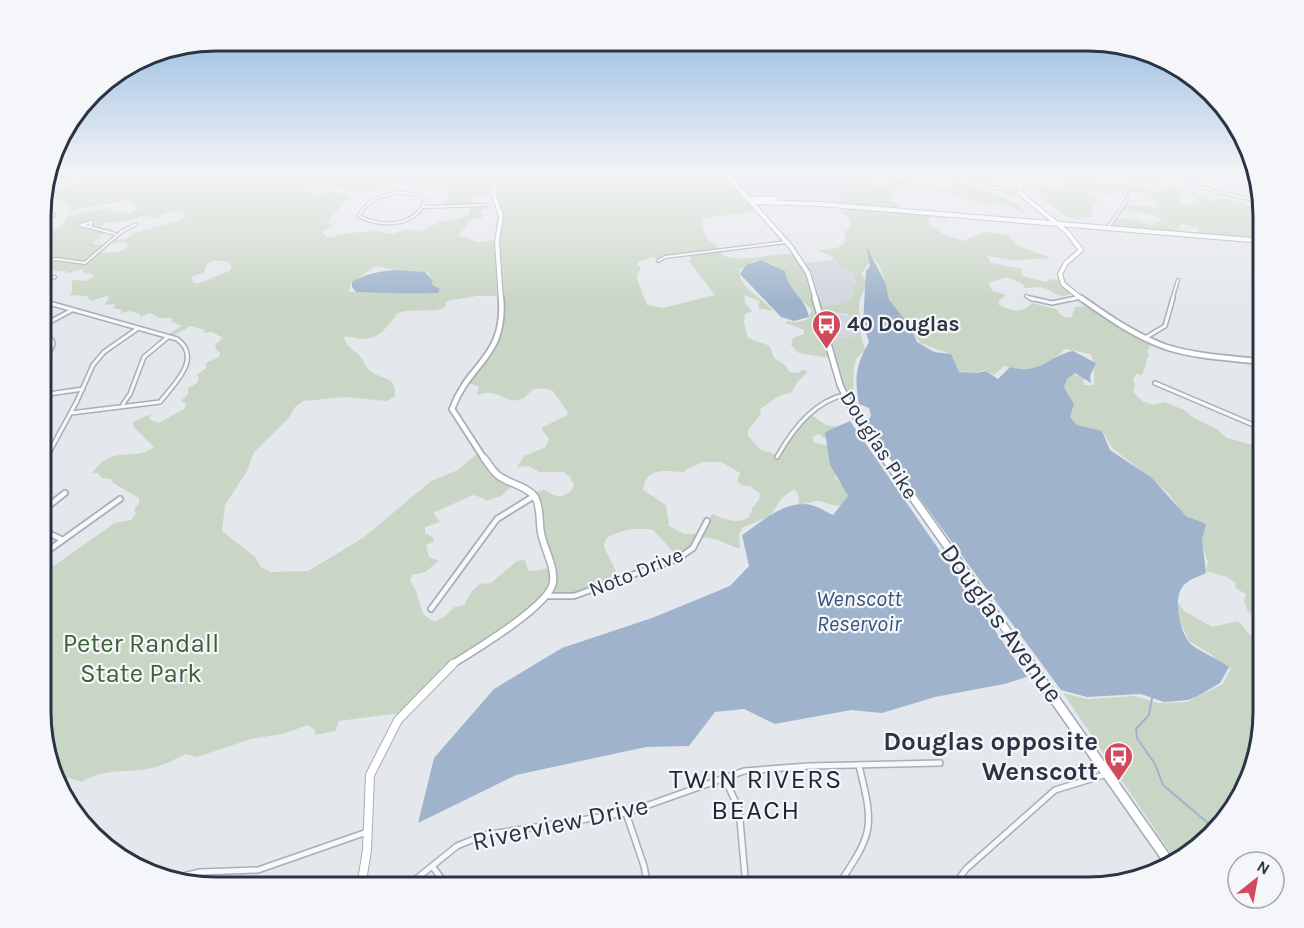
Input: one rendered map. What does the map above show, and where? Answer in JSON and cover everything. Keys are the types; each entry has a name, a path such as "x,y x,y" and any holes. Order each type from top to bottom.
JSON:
{"main road":[{"name":"Douglas Pike","path":"765,217 787,242 810,278 835,371 844,395 856,417 935,530"},
{"path":"766,217 768,221"},
{"path":"978,217 1106,230 1253,240"},
{"name":"Douglas Avenue","path":"935,530 1166,857"}],"street":[{"path":"362,217 375,222 400,221 412,217"},
{"path":"362,877 368,832 370,775 398,720 450,666 515,623 551,591 553,574 541,533 538,505 534,496 495,471 452,409 465,383 492,351 503,320 497,242 501,217"},
{"path":"1048,217 1075,240 1080,250 1066,263 1060,274 1063,284 1079,297 1145,338 1187,352 1253,361"},
{"path":"1106,230 1115,217"},
{"path":"51,261 56,259 83,264 116,234 136,224"},
{"path":"89,227 116,234"},
{"path":"658,261 665,257 787,242"},
{"path":"51,278 55,277"},
{"path":"1145,338 1165,327 1178,280"},
{"path":"1026,296 1040,302 1055,304 1079,297"},
{"path":"51,304 168,337 187,345 190,357 160,402 71,413"},
{"path":"51,321 72,310"},
{"path":"51,449 71,413 93,365 137,328"},
{"path":"122,405 130,394 144,357 168,337"},
{"path":"1155,383 1253,425"},
{"path":"51,393 83,388"},
{"path":"777,457 788,438 807,417 828,400 844,395"},
{"path":"51,504 65,493"},
{"path":"431,609 497,519 534,496"},
{"path":"51,549 120,499"},
{"name":"Noto Drive","path":"548,596 574,596 680,558 693,548 707,521"},
{"path":"51,534 63,540"},
{"name":"Riverview Drive","path":"418,877 457,846 484,835 626,813 744,771 765,768 940,763"},
{"path":"843,877 865,841 869,827 870,817 859,766"},
{"path":"960,877 966,869 1055,790 1107,773"},
{"path":"724,777 739,809 745,877"},
{"path":"626,813 646,877"},
{"path":"189,875 200,872 258,870 368,832"},
{"path":"432,866 440,877"}],"shaded area":[{"path":"839,260 852,273 854,282 858,286 845,304 818,306 802,263"},
{"path":"819,313 854,316 861,320 861,336 842,339 825,338"}],"green space":[{"name":"Peter Randall State Park","path":"139,217 129,221 105,223 98,229 112,228 110,230 119,232 102,234 92,244 105,245 99,252 112,253 130,244 123,242 106,244 110,240 126,239 134,233 179,221 185,217 331,217 327,222 334,226 321,232 328,238 348,233 375,231 392,234 408,229 420,232 441,221 462,217 483,217 469,220 467,226 458,235 476,242 497,240 499,217 708,217 702,218 702,228 709,242 716,245 722,255 749,258 796,254 809,278 818,306 845,304 853,294 852,286 857,286 852,273 838,264 839,260 833,260 833,257 818,250 834,249 845,242 845,232 851,227 847,217 930,217 928,223 942,234 963,241 984,232 1008,235 1018,246 1051,258 1014,260 987,256 991,263 1022,269 1022,276 1046,282 1052,279 1060,280 1071,293 1060,296 1041,287 1024,288 1023,284 1006,277 988,283 993,291 1006,295 998,302 999,305 1008,309 1021,310 1032,303 1056,309 1062,316 1071,318 1075,307 1083,307 1081,305 1091,308 1152,342 1147,352 1149,354 1142,375 1136,374 1133,379 1135,386 1133,392 1142,401 1153,405 1165,402 1217,429 1227,438 1253,445 1253,614 1248,612 1244,600 1246,594 1235,588 1236,583 1227,577 1206,571 1208,562 1192,519 1182,513 1169,494 1112,448 1103,432 1081,429 1070,422 1070,396 1060,382 1074,374 1083,378 1084,385 1094,385 1094,362 1090,354 1065,349 1052,361 1025,371 1004,366 994,375 984,370 975,373 957,371 950,354 920,343 910,326 885,297 883,273 874,258 869,255 869,263 861,274 867,283 859,305 861,320 847,314 820,313 825,338 842,339 861,335 865,350 858,357 854,367 854,411 841,392 830,358 799,353 791,345 793,338 804,334 804,330 786,321 798,322 808,319 812,310 800,299 775,265 757,260 739,270 740,276 747,287 773,311 758,308 760,301 744,295 745,303 752,311 745,314 744,323 748,338 770,346 774,358 785,365 789,372 799,373 801,370 807,373 797,382 792,392 779,396 760,409 761,414 748,430 748,436 761,450 777,455 787,437 810,414 826,425 840,427 826,439 818,434 812,438 815,443 833,446 837,470 835,478 845,489 848,498 841,506 820,501 799,504 798,494 794,489 782,498 770,516 742,528 739,535 740,549 715,539 699,537 694,547 678,557 653,530 629,530 606,538 604,547 620,579 566,599 548,597 469,652 400,713 339,721 335,731 316,735 315,730 308,725 282,734 251,739 197,757 186,754 157,767 107,773 82,782 65,779 54,744 51,723 51,565 55,565 115,523 131,520 136,514 134,509 139,504 139,498 113,483 111,479 102,478 98,473 92,474 107,459 139,454 154,447 133,426 133,422 151,414 149,419 159,423 184,409 186,404 181,401 188,394 188,388 197,383 199,378 197,375 206,368 206,363 219,357 220,352 217,351 215,345 223,338 212,332 204,333 205,330 191,326 169,338 165,336 182,326 172,322 172,318 159,318 150,313 140,317 140,314 130,311 120,313 122,310 113,308 116,304 104,305 109,298 106,296 91,301 87,296 70,295 72,280 85,281 94,277 82,269 64,274 67,271 51,271 51,228 55,229 63,225 62,223 67,219","holes":["689,254 691,258 689,261 715,295 663,308 647,305 636,277 641,267 637,265 638,262 652,257 659,259","215,260 228,262 231,270 200,283 193,283 192,277 204,272 206,265","376,266 407,272 428,272 431,279 429,283 437,293 349,292 351,283","477,296 501,296 500,330 488,357 466,382 479,387 477,395 490,393 518,400 533,390 544,389 553,391 569,414 541,428 549,439 546,447 524,456 517,467 529,466 539,472 564,472 574,485 572,490 562,496 545,490 534,492 550,568 528,570 525,560 517,561 491,583 480,584 472,591 464,605 454,607 444,617 434,622 423,614 410,580 412,575 425,572 439,561 429,557 426,545 433,542 434,538 425,533 425,527 440,522 433,513 473,495 486,501 501,496 513,485 478,453 458,470 431,481 363,538 308,571 271,572 261,567 255,557 222,531 225,505 247,471 254,452 303,401 346,397 387,401 395,396 395,389 391,381 369,370 360,356 347,344 344,337 363,339 375,336 384,330 398,313 444,308 447,301","703,462 721,462 740,473 737,482 750,486 760,494 749,517 740,521 712,514 702,533 684,534 669,526 666,505 643,490 645,482 653,473 684,472"]},
{"path":"1159,217 1253,217 1253,241 1196,237 1194,233 1199,231 1198,228 1182,224 1179,225 1179,229 1173,231 1174,235 1107,229 1116,218 1138,220 1151,225 1162,220"},
{"path":"1176,600 1184,611 1212,627 1238,621 1253,638 1253,723 1247,755 1231,794 1212,821 1197,836 1171,854 1063,693 1087,699 1135,696 1157,703 1187,702 1223,684 1231,668 1226,668 1212,655 1189,641 1175,611"}],"water":[{"path":"866,246 885,282 889,300 911,327 917,342 934,352 951,354 959,372 986,371 998,379 1010,367 1029,369 1037,367 1073,351 1096,363 1090,376 1091,383 1075,373 1067,379 1064,387 1074,404 1070,417 1077,425 1102,431 1110,450 1152,478 1186,516 1206,524 1202,540 1206,573 1185,584 1178,597 1178,605 1184,633 1192,645 1229,667 1220,683 1188,700 1164,702 1141,694 1087,697 1061,690 865,424 871,416 869,408 859,404 857,379 861,358 869,342 863,324 866,271 870,266"},
{"path":"761,260 785,271 789,284 804,304 809,317 794,321 781,317 740,274 746,265"},
{"path":"395,270 425,272 433,281 431,284 440,289 438,293 387,293 356,292 352,287 352,282 362,277"},
{"name":"Wenscott Reservoir","path":"850,421 1027,677 1004,684 935,697 882,713 851,710 775,724 744,709 715,712 689,746 646,747 516,775 418,823 434,758 494,689 562,648 652,618 730,586 749,566 742,535 783,508 801,504 814,506 833,515 848,496 830,465 825,432"}],"waterway":[{"path":"1152,698 1149,715 1136,729 1137,738 1155,764 1163,785 1209,824"}],"place":[{"name":"40 Douglas","path":"826,350"},
{"name":"Douglas opposite Wenscott","path":"1119,782"}],"district":[{"name":"TWIN RIVERS BEACH","path":"756,794"}]}
